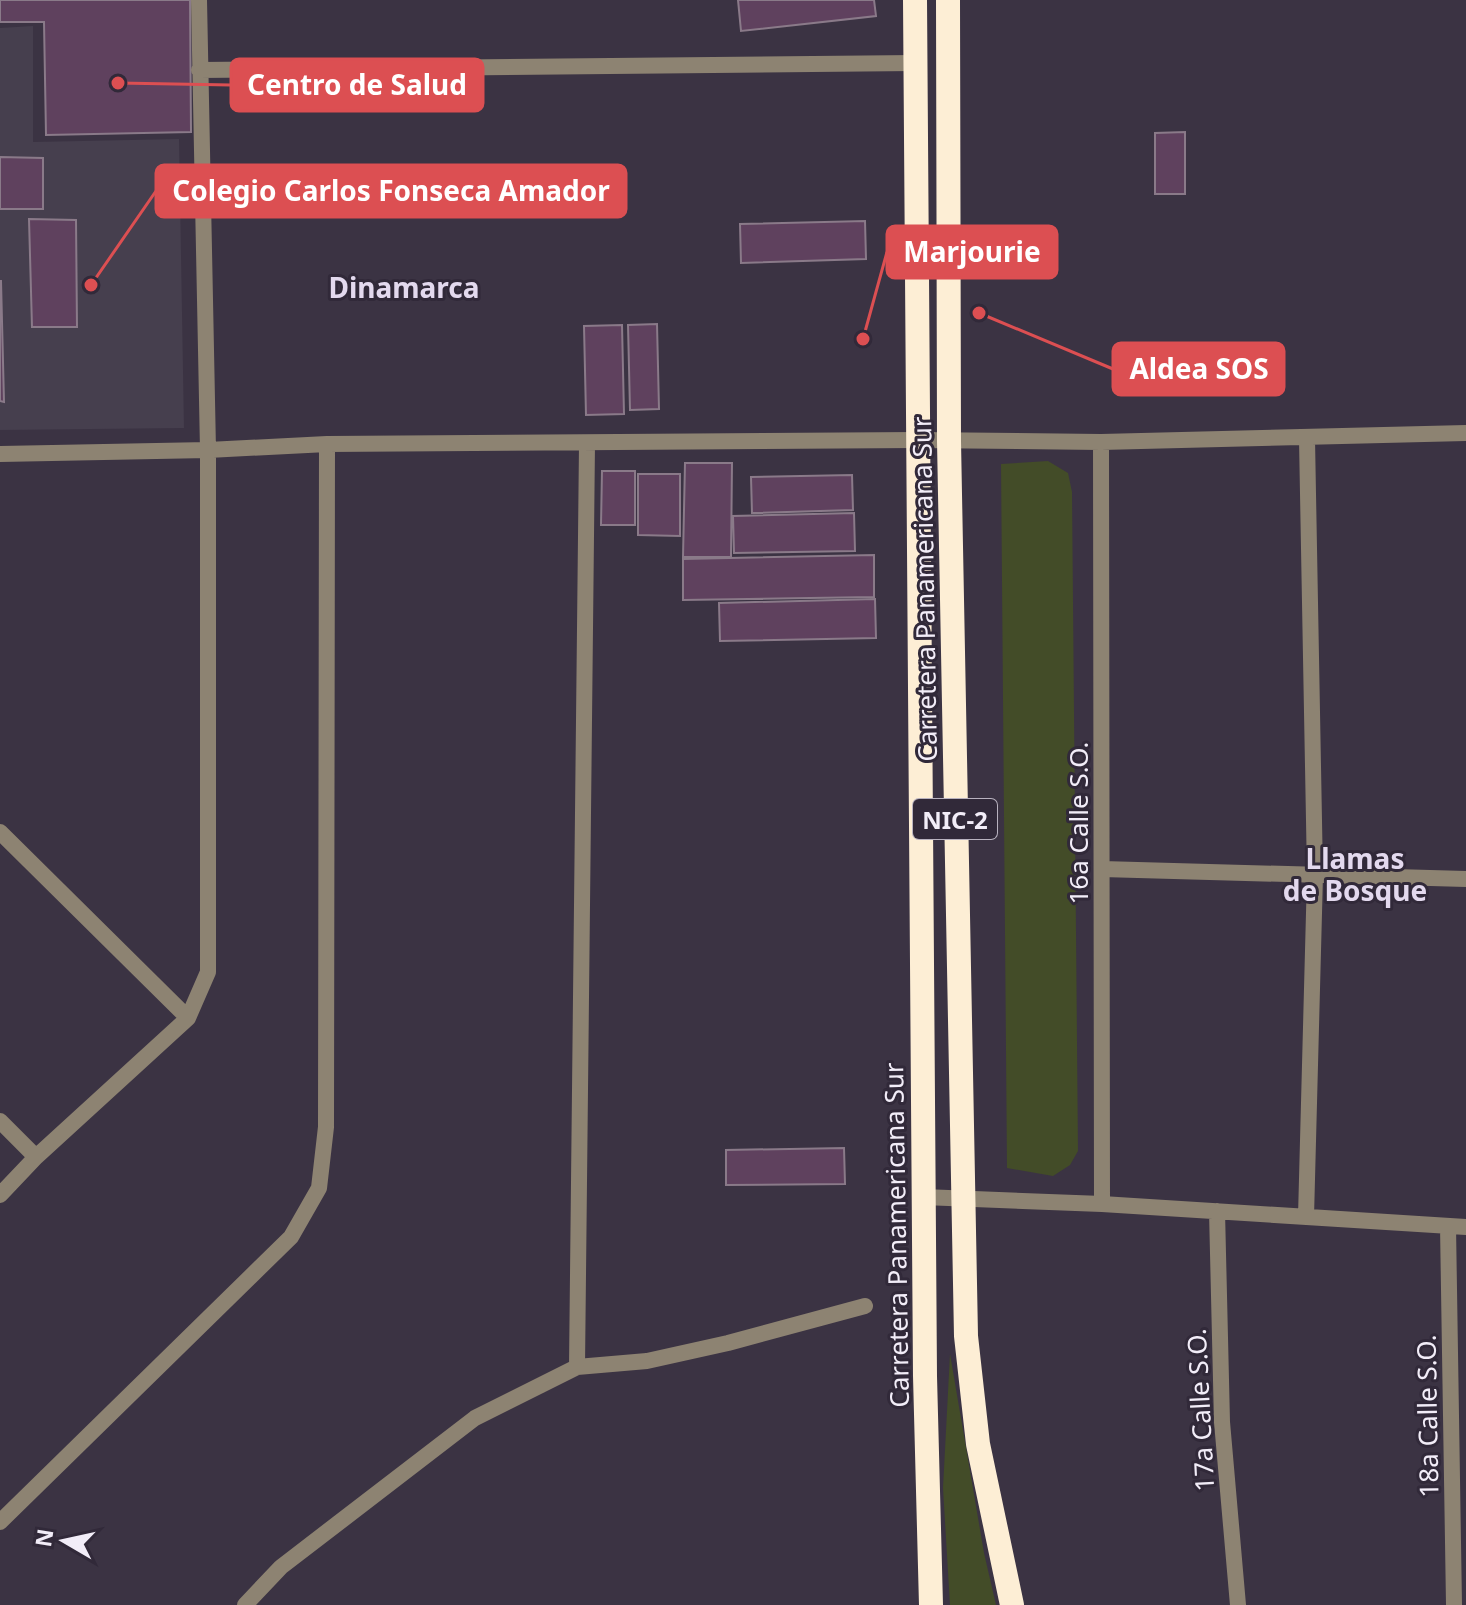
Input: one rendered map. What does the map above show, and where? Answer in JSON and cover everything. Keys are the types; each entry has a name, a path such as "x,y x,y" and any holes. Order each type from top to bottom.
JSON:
{"highway":[{"name":"Carretera Panamericana Sur","path":"915,0 923,1197 931,1605"},
{"name":"Carretera Panamericana Sur","path":"948,0 949,441 966,1336 978,1444 1012,1605"}],"street":[{"path":"0,1195 36,1157 188,1018 208,972 208,450 199,0"},
{"path":"199,70 915,63"},
{"path":"0,454 327,444 917,440 1101,442 1466,433"},
{"path":"1306,1217 1315,875 1307,439"},
{"name":"16a Calle S.O.","path":"1101,442 1102,1204"},
{"path":"0,1522 291,1237 319,1188 326,1127 327,444"},
{"path":"577,1367 587,444"},
{"path":"0,832 188,1018"},
{"path":"1102,869 1466,879"},
{"path":"0,1121 36,1157"},
{"path":"923,1197 1102,1204 1466,1227"},
{"name":"17a Calle S.O.","path":"1217,1211 1222,1422 1238,1605"},
{"name":"18a Calle S.O.","path":"1448,1226 1454,1605"},
{"path":"245,1605 281,1567 475,1418 577,1367 647,1361 865,1306"}],"shaded area":[{"path":"33,26 33,142 179,139 184,428 0,430 0,28"}],"green space":[{"path":"1048,461 1068,473 1072,492 1078,1151 1070,1165 1053,1176 1007,1168 1001,464"},
{"path":"950,1354 984,1553 996,1605 950,1605 943,1488"}],"building":[{"path":"0,0 190,0 191,132 46,135 44,22 0,22"},
{"path":"738,0 874,0 876,16 741,31"},
{"path":"1185,132 1185,194 1155,194 1155,133"},
{"path":"0,157 43,158 43,209 0,209"},
{"path":"29,219 76,220 77,327 32,327"},
{"path":"865,221 866,259 741,263 740,224"},
{"path":"1,281 4,402 0,401"},
{"path":"657,324 659,409 630,410 628,325"},
{"path":"622,325 624,414 586,415 584,326"},
{"path":"685,463 732,463 731,557 683,557"},
{"path":"602,471 635,471 635,525 601,525"},
{"path":"638,474 680,474 680,536 638,535"},
{"path":"852,475 853,510 752,513 751,477"},
{"path":"854,513 855,551 734,553 733,516"},
{"path":"874,555 874,597 683,600 683,559"},
{"path":"875,599 876,638 720,641 719,603"},
{"path":"844,1148 845,1184 726,1185 726,1150"}],"place":[{"name":"Centro de Salud","path":"118,83"},
{"name":"Colegio Carlos Fonseca Amador","path":"91,285"},
{"name":"Aldea SOS","path":"979,313"},
{"name":"Marjourie","path":"863,339"}],"district":[{"name":"Dinamarca","path":"404,287"},
{"name":"Llamas de Bosque","path":"1355,874"}]}
